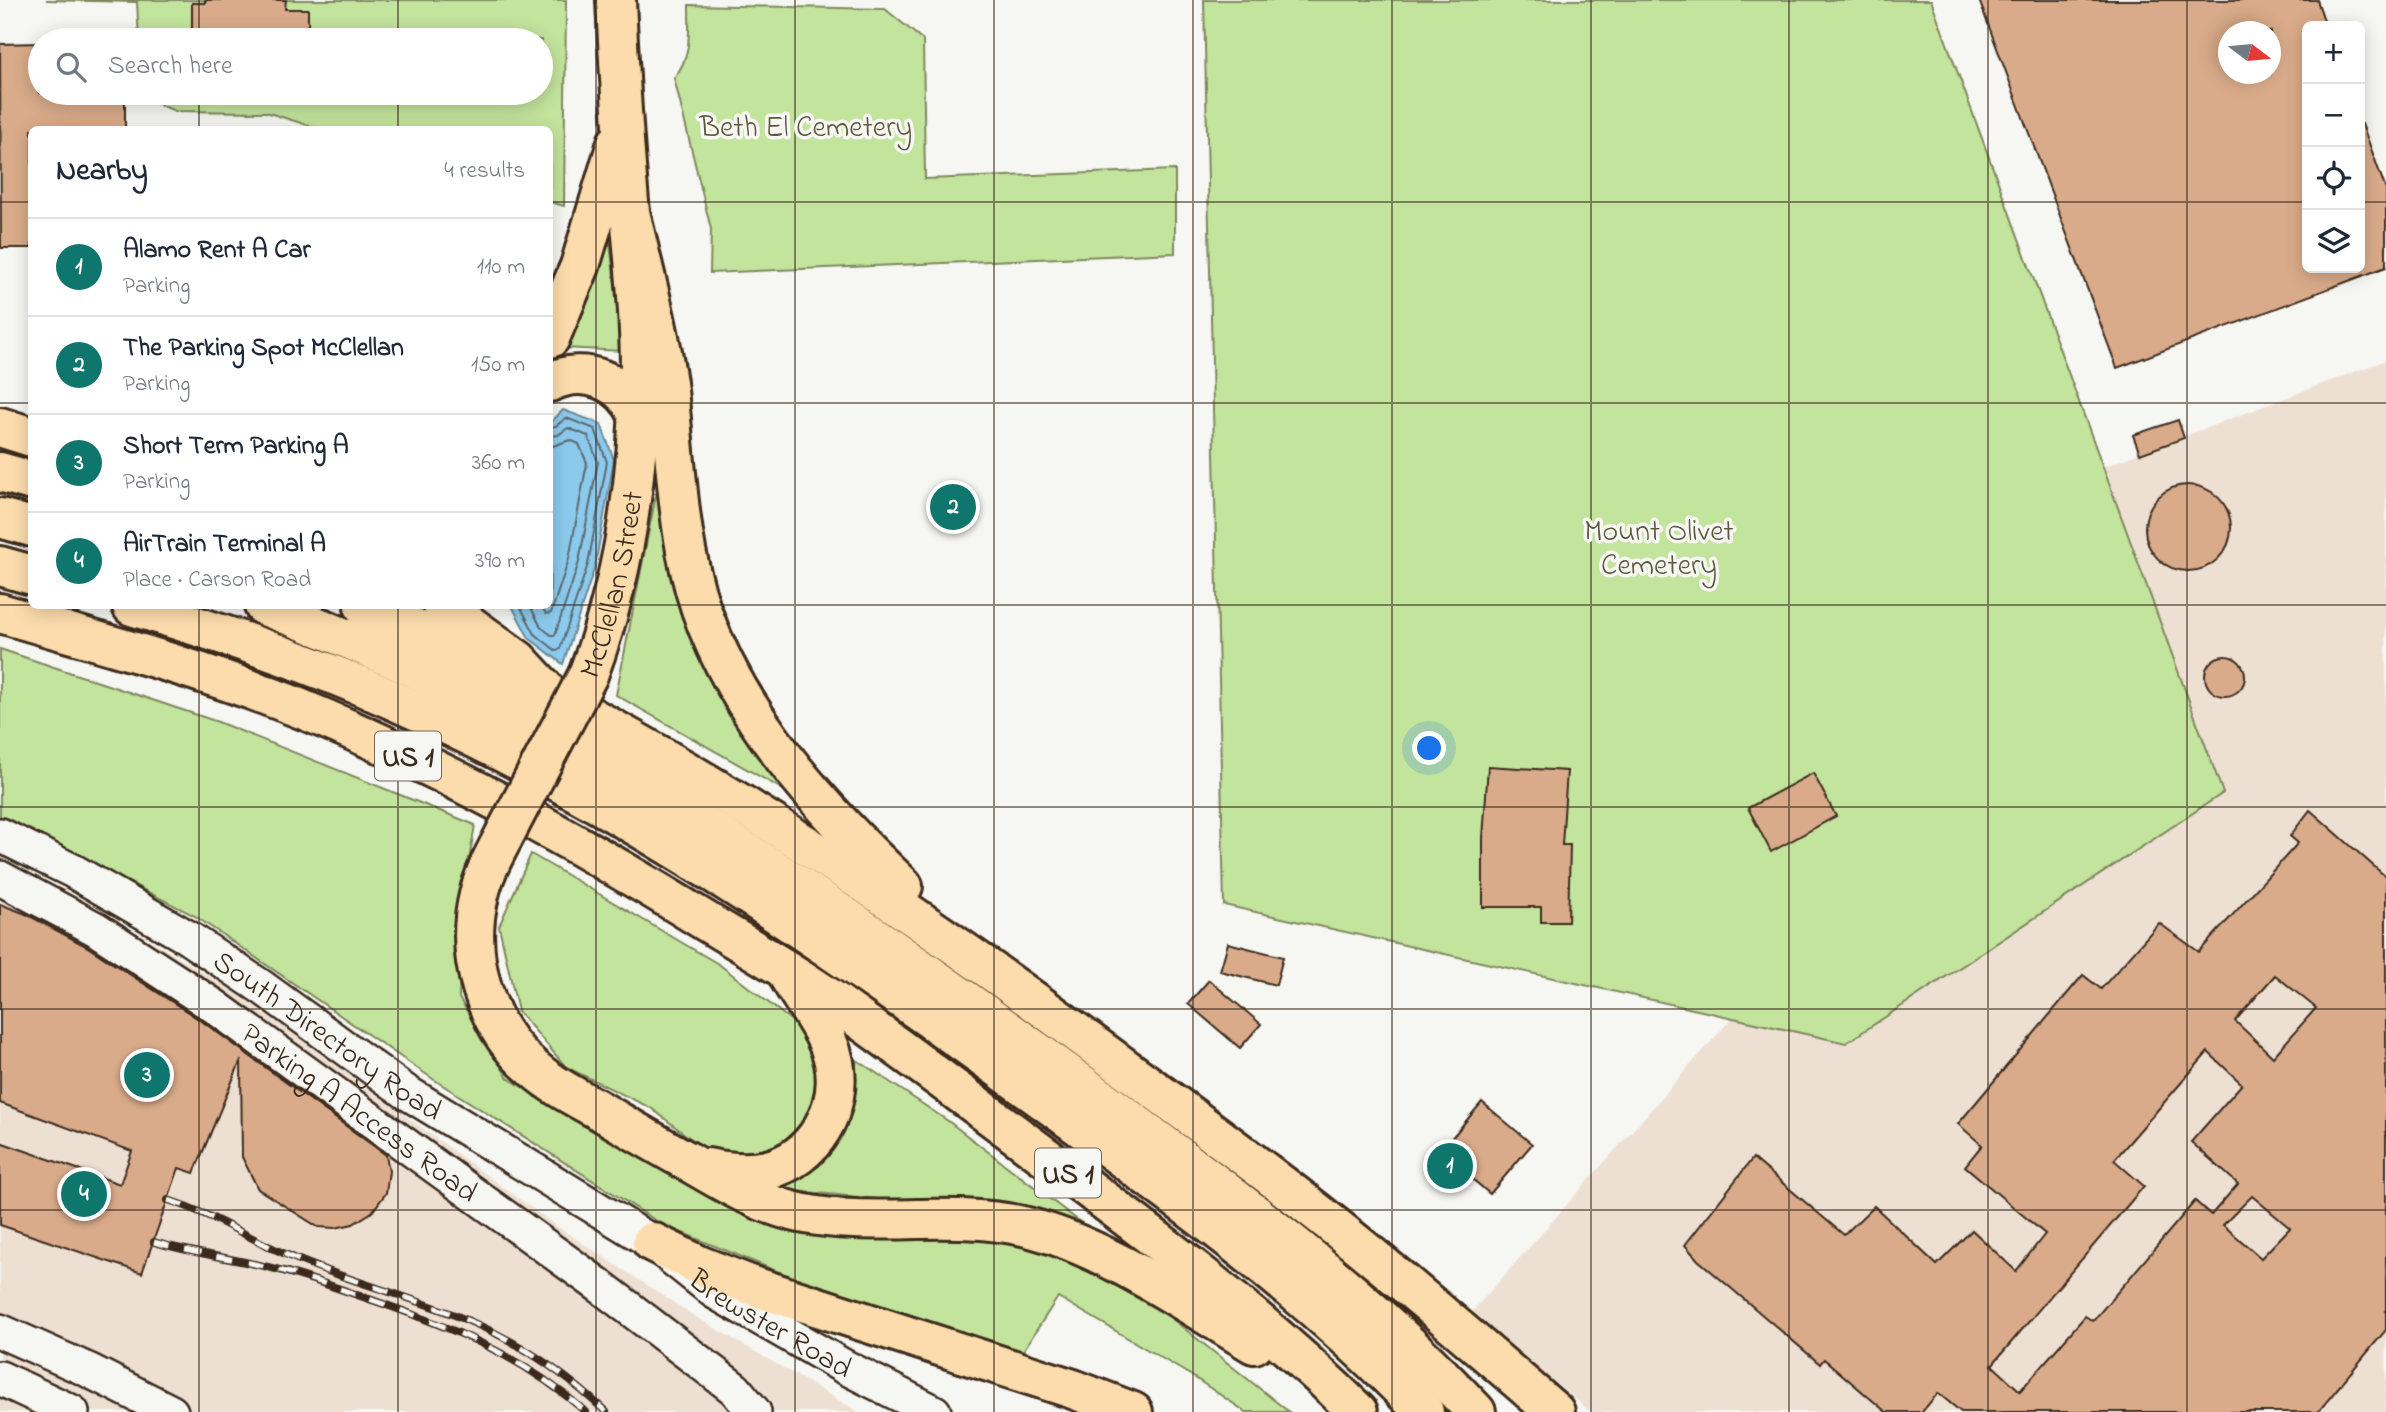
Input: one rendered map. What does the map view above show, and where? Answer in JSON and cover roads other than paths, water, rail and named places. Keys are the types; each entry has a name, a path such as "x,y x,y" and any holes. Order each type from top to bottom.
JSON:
{"main road":[{"name":"McClellan Street","path":"616,0 622,125 639,338 638,415 632,488 611,606 587,675 484,876 477,904 474,931 481,985 505,1038 533,1069 549,1081 746,1194 801,1213 846,1218 968,1218 1005,1223 1057,1236 1110,1259 1348,1402"},
{"path":"553,331 580,266 622,125"},
{"path":"630,212 662,352 677,499 685,547 702,610 730,675 765,731 827,811 874,859 999,975"},
{"path":"553,381 566,376 598,378 625,392 638,415"},
{"path":"0,427 28,436"},
{"path":"0,472 28,480"},
{"path":"0,518 28,526"},
{"path":"0,566 28,574"},
{"path":"141,609 271,651 396,701 556,782 708,869 893,991 1143,1174 1316,1311 1424,1412"},
{"path":"271,609 412,668 531,727 687,814 837,909 947,985 1269,1223 1372,1310 1476,1412"},
{"path":"371,609 469,653 659,755 776,824 999,975 1284,1186 1422,1298 1555,1412"},
{"path":"447,609 518,660 552,697"},
{"path":"492,609 518,660"},
{"name":"US 1","path":"0,613 217,678 383,744 543,825 657,891 846,1010 1132,1221 1271,1333 1348,1402"},
{"path":"689,1162 728,1171 768,1170 799,1155 818,1136 831,1112 836,1088 831,1051 785,970"},
{"path":"652,1242 701,1266 750,1285 1073,1389 1133,1412"}],"street":[{"name":"South Directory Road","path":"0,835 74,871 169,926 263,988 406,1092 652,1242"},
{"name":"Parking A Access Road","path":"0,878 96,929 185,986 600,1286 735,1389 754,1412"},
{"name":"Brewster Road","path":"652,1242 715,1292 843,1366 934,1412"},
{"path":"0,1331 88,1370 172,1412"},
{"path":"843,1366 900,1412"},
{"name":"Parking A Access Road","path":"706,1367 716,1382 727,1412"},
{"path":"0,1378 72,1412"}],"water":[{"path":"563,410 601,424 614,460 595,566 563,664 529,638 514,609 553,609 553,420"}],"railway":[{"path":"168,1200 203,1213 304,1262 447,1312 493,1332 552,1368 606,1412"},
{"path":"154,1242 295,1274 433,1322 512,1359 586,1412"}],"place":[{"name":"The Parking Spot McClellan","path":"953,507"},
{"name":"Short Term Parking A","path":"147,1075"},
{"name":"Alamo Rent A Car","path":"1450,1166"},
{"name":"AirTrain Terminal A","path":"84,1194"}],"park label":[{"name":"Beth El Cemetery","path":"806,126"},
{"name":"Mount Olivet Cemetery","path":"1659,547"}]}
